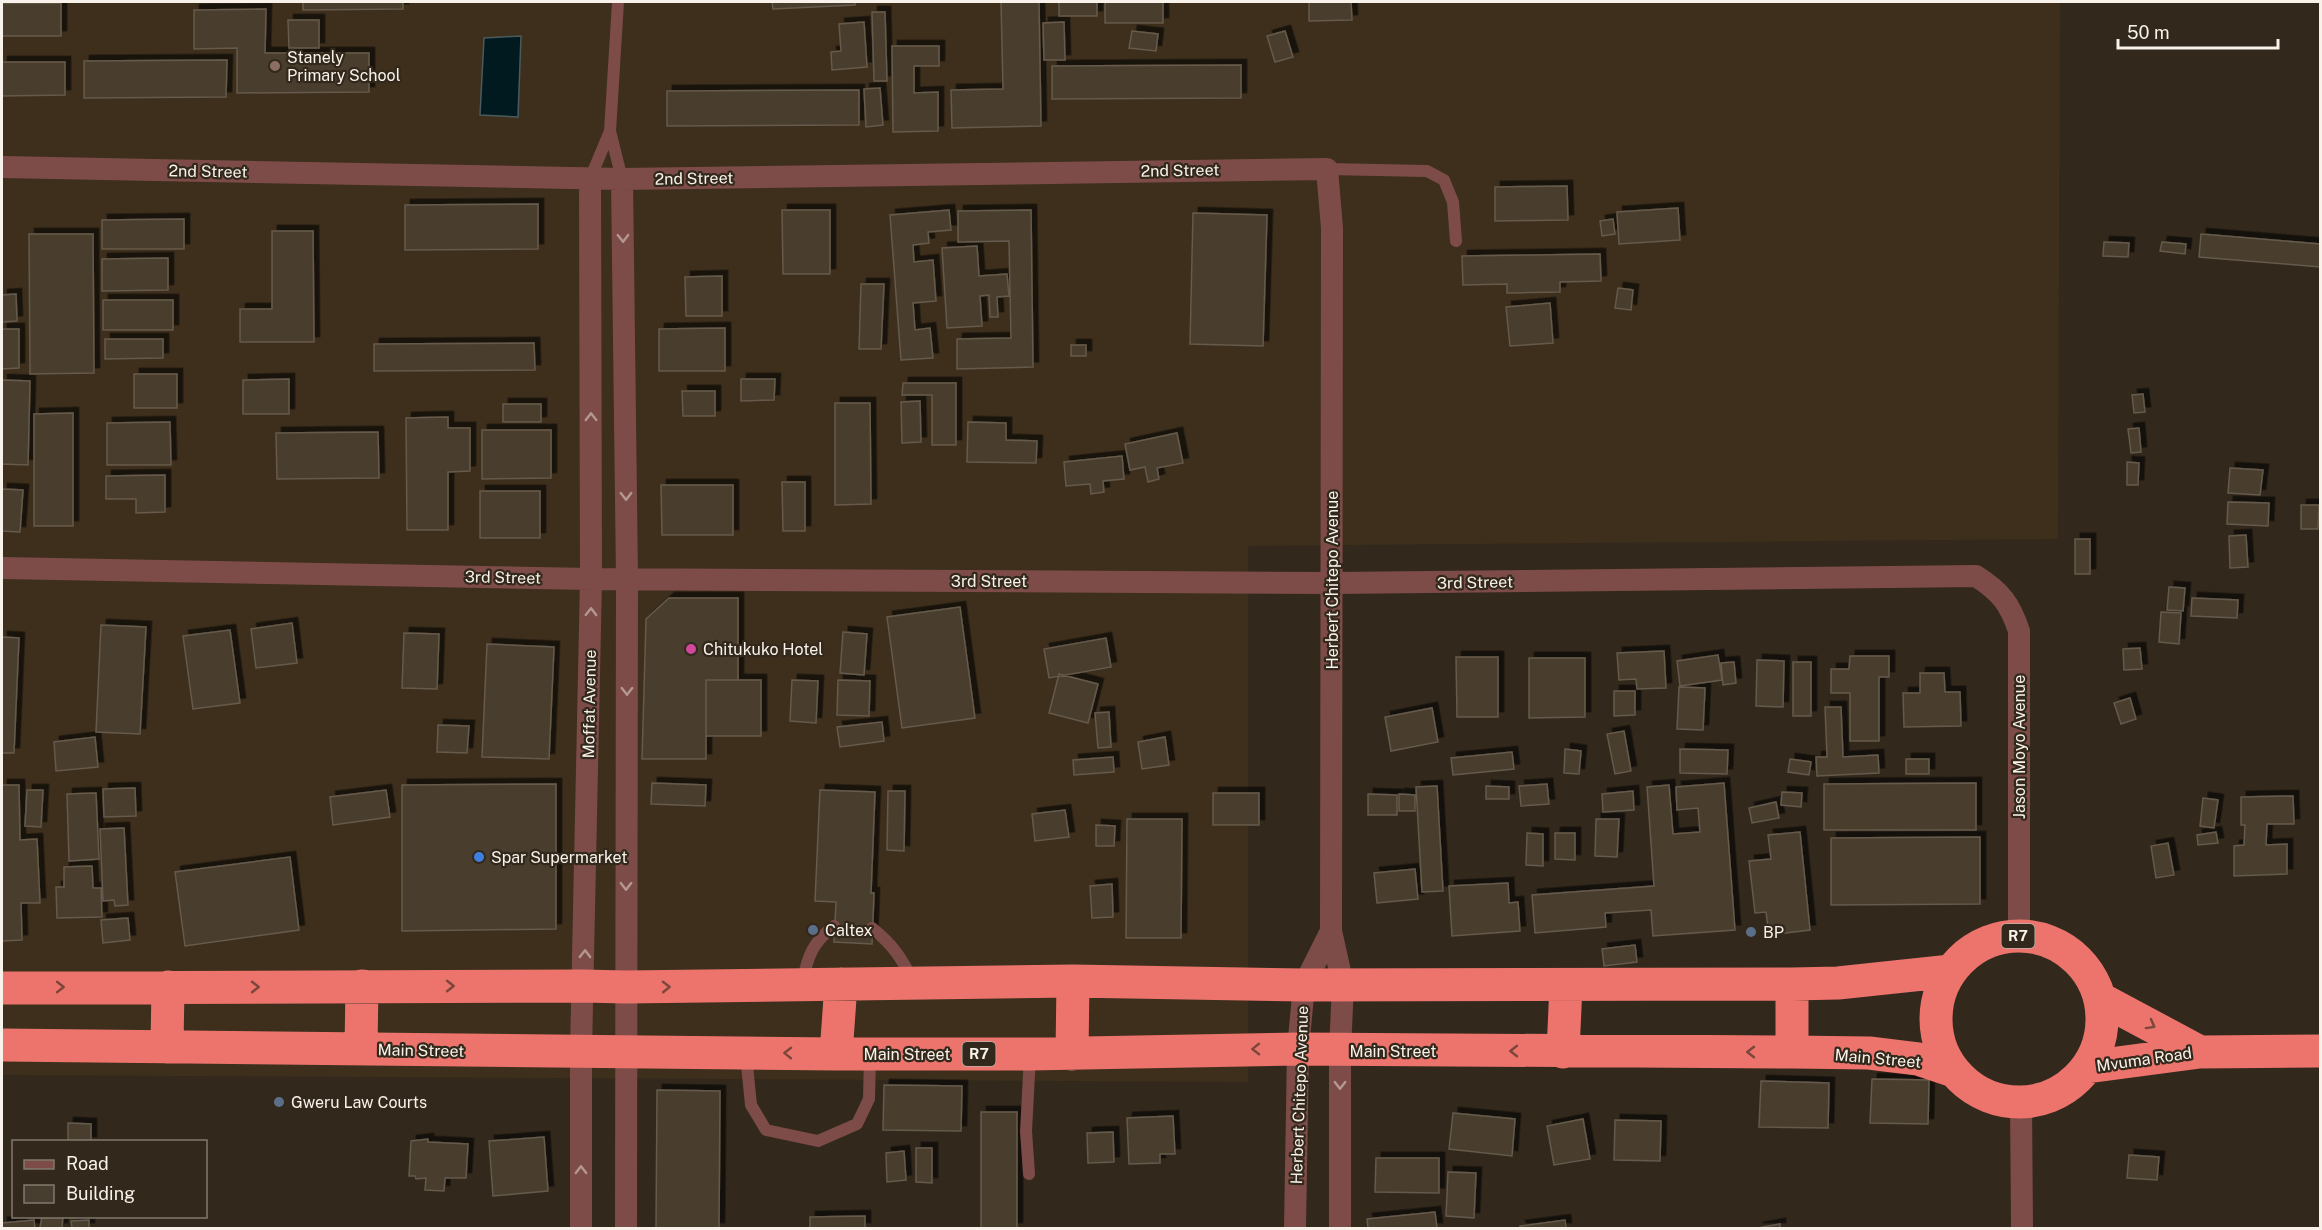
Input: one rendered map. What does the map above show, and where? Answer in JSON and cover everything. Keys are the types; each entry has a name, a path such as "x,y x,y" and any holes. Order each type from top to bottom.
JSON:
{"highway":[{"name":"Main Street","path":"2019,936 2046,940 2071,953 2090,974 2101,999 2103,1023 2098,1046 2087,1067 2069,1086 2046,1098 2021,1102 1996,1099 1973,1088 1954,1071 1941,1048 1936,1022 1939,996 1951,971 1969,952 1993,940 2019,936"},
{"path":"2,988 625,987 1073,981 1304,985 1792,984 1838,983 1951,971"},
{"path":"1072,1054 1073,981"},
{"path":"836,1054 841,984"},
{"path":"1563,1052 1566,984"},
{"path":"1792,984 1792,1052"},
{"path":"361,1050 362,986"},
{"path":"167,1047 168,987"},
{"name":"Mvuma Road","path":"2101,999 2200,1052"},
{"name":"Main Street","path":"2,1045 836,1054 1072,1054 1298,1048 1869,1053 1918,1059 1954,1071"},
{"name":"Mvuma Road","path":"2087,1067 2200,1052 2320,1051"}],"street":[{"name":"2nd Street","path":"2,167 590,179 1327,169"},
{"name":"Herbert Chitepo Avenue","path":"1327,169 1332,228 1331,932 1343,985 1340,1050 1340,1228"},
{"name":"Moffat Avenue","path":"581,1228 581,1052 591,579 590,179"},
{"path":"622,179 627,578 626,1228"},
{"name":"3rd Street","path":"2,568 591,579 1333,583 1976,576"},
{"name":"Jason Moyo Avenue","path":"1976,576 1995,588 2011,608 2019,631 2019,936"},
{"name":"Herbert Chitepo Avenue","path":"1295,1228 1298,1048 1304,985 1331,932"},
{"path":"2021,1102 2022,1228"}],"lane":[{"path":"618,2 610,131 622,179"},
{"path":"590,179 610,131"},
{"path":"1327,169 1427,171 1444,180 1453,202 1456,241"},
{"path":"802,984 809,954 821,936 834,926"},
{"path":"873,928 901,955 914,984"},
{"path":"746,1053 751,1104 765,1130 818,1141 856,1124 869,1099 870,1054"},
{"path":"1029,1174 1026,1131 1030,1054"}],"shaded area":[{"path":"2,2 2060,2 2058,539 1248,546 1248,1082 2,1075"}],"water":[{"path":"521,36 518,117 480,115 484,38"}],"building":[{"path":"303,2 403,2 403,9 303,10"},
{"path":"772,2 855,2 855,5 773,9"},
{"path":"1001,2 1039,2 1041,126 952,128 951,90 1003,89"},
{"path":"1059,2 1097,2 1097,16 1059,16"},
{"path":"1105,2 1163,2 1163,23 1105,23"},
{"path":"1309,2 1351,2 1352,20 1309,21"},
{"path":"2,3 61,3 61,36 2,36"},
{"path":"266,9 265,53 369,53 369,92 237,93 237,48 194,49 194,10"},
{"path":"872,12 885,12 887,81 874,81"},
{"path":"288,20 319,20 319,48 289,48"},
{"path":"864,22 867,67 832,70 831,52 841,51 839,24"},
{"path":"1064,22 1065,60 1044,60 1043,23"},
{"path":"1132,31 1158,34 1156,51 1129,48"},
{"path":"1285,31 1293,57 1275,62 1267,36"},
{"path":"892,46 939,46 939,66 914,66 914,93 938,92 938,131 893,132"},
{"path":"227,60 226,97 84,98 84,61"},
{"path":"2,62 65,62 65,95 2,96"},
{"path":"1241,65 1241,98 1052,99 1052,66"},
{"path":"880,88 883,125 866,127 864,89"},
{"path":"859,90 859,125 667,126 667,91"},
{"path":"1567,186 1568,220 1495,221 1495,187"},
{"path":"538,204 538,249 405,250 405,205"},
{"path":"1678,208 1680,240 1619,244 1617,212"},
{"path":"782,210 830,210 830,274 783,274"},
{"path":"949,210 951,230 928,232 929,243 913,245 914,262 933,260 936,301 913,303 915,330 930,328 933,358 901,360 890,215"},
{"path":"1031,210 1033,367 957,369 957,339 1011,338 1009,241 958,242 958,211"},
{"path":"1193,213 1267,215 1263,346 1190,344"},
{"path":"184,219 184,249 102,249 102,220"},
{"path":"1613,219 1615,234 1602,236 1600,221"},
{"path":"272,231 313,231 314,342 240,342 240,309 272,309"},
{"path":"29,234 93,234 94,373 30,374"},
{"path":"2201,234 2320,244 2320,267 2199,257"},
{"path":"2104,242 2129,243 2128,257 2103,256"},
{"path":"2162,242 2186,244 2185,254 2160,251"},
{"path":"977,246 979,276 1007,274 1009,296 997,297 998,317 990,317 989,295 980,296 982,326 947,328 942,248"},
{"path":"1600,254 1601,281 1560,282 1560,292 1507,293 1507,284 1463,285 1462,256"},
{"path":"168,258 168,290 102,291 102,259"},
{"path":"722,276 722,316 686,316 685,277"},
{"path":"861,284 884,284 881,349 859,349"},
{"path":"1618,288 1633,290 1631,310 1615,308"},
{"path":"16,294 17,321 2,322 2,295"},
{"path":"103,300 173,300 173,330 103,330"},
{"path":"1550,303 1553,343 1510,346 1506,307"},
{"path":"725,328 725,371 659,371 659,329"},
{"path":"2,329 19,329 19,368 2,369"},
{"path":"105,339 163,339 163,358 105,359"},
{"path":"534,343 535,370 374,371 374,344"},
{"path":"1071,345 1086,345 1086,356 1071,356"},
{"path":"134,374 177,374 177,408 134,408"},
{"path":"289,379 289,414 243,414 243,380"},
{"path":"741,379 775,379 774,400 741,401"},
{"path":"2,380 30,381 28,465 2,464"},
{"path":"903,383 956,383 956,445 932,445 932,395 902,395"},
{"path":"682,391 715,391 715,416 683,416"},
{"path":"2143,394 2145,412 2134,413 2132,395"},
{"path":"920,401 921,442 902,443 901,402"},
{"path":"835,403 870,403 871,504 835,505"},
{"path":"503,404 541,404 541,422 503,422"},
{"path":"73,413 73,526 34,526 34,414"},
{"path":"448,417 448,428 470,428 470,471 448,472 448,530 407,530 406,418"},
{"path":"170,422 171,465 107,465 107,423"},
{"path":"968,422 1006,423 1006,440 1037,441 1036,463 967,462"},
{"path":"2139,428 2141,452 2131,453 2128,429"},
{"path":"482,430 551,430 551,478 482,479"},
{"path":"378,432 379,478 277,479 276,433"},
{"path":"1177,433 1183,463 1157,468 1159,479 1148,482 1145,467 1130,470 1125,444"},
{"path":"1122,456 1124,479 1103,481 1104,492 1091,494 1090,484 1066,486 1064,462"},
{"path":"2127,462 2139,463 2138,485 2127,485"},
{"path":"2230,468 2263,470 2260,495 2228,493"},
{"path":"165,475 165,512 136,513 136,499 106,499 106,476"},
{"path":"782,482 805,482 805,531 783,531"},
{"path":"661,485 733,485 733,535 662,535"},
{"path":"2,489 23,490 20,532 2,531"},
{"path":"480,491 540,491 540,538 480,538"},
{"path":"2228,502 2269,503 2268,526 2227,524"},
{"path":"2301,505 2319,505 2318,529 2301,529"},
{"path":"2246,535 2248,567 2230,568 2229,536"},
{"path":"2075,539 2090,539 2090,574 2075,574"},
{"path":"2169,587 2185,588 2183,611 2167,610"},
{"name":"Chitukuko Hotel","path":"669,598 738,598 738,680 706,680 706,759 642,759 646,619"},
{"path":"2192,598 2238,600 2237,618 2191,616"},
{"path":"960,607 975,718 902,728 887,617"},
{"path":"2161,612 2181,613 2179,644 2159,642"},
{"path":"292,623 297,663 256,668 251,629"},
{"path":"101,625 146,627 140,734 96,732"},
{"path":"230,630 240,703 193,709 183,636"},
{"path":"843,632 867,634 864,675 840,673"},
{"path":"404,633 439,634 437,689 402,688"},
{"path":"2,637 19,638 14,753 2,753"},
{"path":"1106,638 1111,667 1049,678 1044,649"},
{"path":"487,644 554,647 549,759 482,757"},
{"path":"2140,648 2142,669 2124,670 2123,649"},
{"path":"1664,651 1666,688 1637,689 1636,679 1619,680 1617,653"},
{"path":"1718,655 1722,680 1680,686 1677,661"},
{"path":"1850,656 1889,656 1889,677 1879,677 1879,741 1850,741 1850,693 1831,693 1831,669 1849,669"},
{"path":"1456,657 1498,657 1498,717 1457,717"},
{"path":"1529,658 1585,658 1585,717 1529,718"},
{"path":"1757,660 1784,661 1783,707 1756,706"},
{"path":"1734,662 1736,683 1723,685 1721,663"},
{"path":"1793,662 1811,662 1811,716 1793,716"},
{"path":"1920,673 1944,673 1945,692 1960,692 1961,726 1904,727 1903,693 1920,693"},
{"path":"1059,674 1098,684 1088,723 1049,713"},
{"name":"Chitukuko Hotel","path":"706,680 761,680 761,736 706,736"},
{"path":"792,680 818,681 816,723 790,721"},
{"path":"838,680 870,681 869,716 837,715"},
{"path":"1679,687 1705,688 1703,730 1677,729"},
{"path":"1614,691 1635,691 1635,715 1614,716"},
{"path":"2130,698 2136,719 2121,724 2114,703"},
{"path":"1825,707 1841,707 1843,757 1878,755 1879,773 1817,776 1816,757 1827,757"},
{"path":"1432,708 1438,742 1391,751 1385,717"},
{"path":"1109,712 1111,747 1098,748 1095,713"},
{"path":"882,722 884,741 840,747 837,727"},
{"path":"438,725 469,726 467,753 437,752"},
{"path":"1624,731 1631,771 1615,774 1607,734"},
{"path":"95,737 98,767 56,771 54,742"},
{"path":"1165,737 1169,765 1142,769 1138,742"},
{"path":"1565,749 1581,751 1579,774 1564,773"},
{"path":"1680,749 1728,750 1727,774 1680,773"},
{"path":"1512,752 1514,769 1453,775 1451,758"},
{"path":"1113,757 1114,772 1074,775 1073,760"},
{"path":"1790,759 1811,762 1809,775 1788,772"},
{"path":"1906,759 1929,759 1929,774 1906,774"},
{"path":"652,783 706,785 705,806 651,804"},
{"path":"1724,783 1735,930 1653,936 1651,910 1605,913 1606,927 1535,933 1532,895 1654,886 1647,787 1669,785 1673,834 1700,832 1698,808 1677,810 1676,787"},
{"path":"1976,783 1976,830 1824,830 1824,784"},
{"name":"Spar Supermarket","path":"556,784 556,929 402,931 402,785"},
{"path":"1547,784 1549,804 1521,806 1519,786"},
{"path":"2,785 19,785 20,840 37,839 40,903 21,903 22,940 2,941"},
{"path":"1437,786 1443,891 1422,892 1416,787"},
{"path":"1486,786 1509,787 1509,799 1486,799"},
{"path":"135,788 136,816 104,817 103,789"},
{"path":"27,790 43,790 41,827 25,826"},
{"path":"386,790 390,817 333,825 330,797"},
{"path":"820,790 875,792 871,893 874,893 872,944 834,942 836,902 815,901"},
{"path":"888,791 905,791 904,851 887,850"},
{"path":"1633,791 1634,810 1603,812 1602,794"},
{"path":"1782,792 1802,793 1801,807 1781,805"},
{"path":"96,793 99,859 69,861 67,794"},
{"path":"1213,793 1259,793 1259,825 1213,825"},
{"path":"1368,794 1397,795 1397,815 1368,815"},
{"path":"1399,794 1415,795 1415,811 1399,811"},
{"path":"2293,796 2294,824 2267,824 2266,845 2287,844 2287,874 2234,876 2234,846 2244,845 2245,825 2241,825 2241,797"},
{"path":"2203,798 2218,800 2214,828 2200,826"},
{"path":"1776,802 1779,818 1752,823 1749,808"},
{"path":"1065,810 1069,837 1035,841 1032,814"},
{"path":"1127,819 1182,819 1181,938 1126,938"},
{"path":"1596,819 1619,819 1617,857 1595,856"},
{"path":"1096,825 1115,826 1114,846 1096,846"},
{"path":"124,828 128,905 115,906 114,900 103,901 100,829"},
{"path":"1800,832 1810,930 1769,935 1766,912 1755,913 1749,861 1771,859 1768,835"},
{"path":"2216,832 2218,843 2198,845 2197,835"},
{"path":"1527,833 1543,834 1543,866 1526,865"},
{"path":"1555,833 1575,833 1575,860 1555,859"},
{"path":"1980,837 1980,904 1831,905 1831,838"},
{"path":"2168,843 2174,875 2156,878 2151,846"},
{"path":"290,857 299,930 185,946 175,872"},
{"path":"92,866 93,888 101,888 102,917 57,918 56,887 64,887 64,867"},
{"path":"1415,869 1418,899 1377,903 1374,873"},
{"path":"1508,883 1509,903 1518,902 1520,931 1452,936 1449,886"},
{"path":"1112,884 1113,917 1092,918 1090,886"},
{"path":"128,918 130,940 103,943 101,920"},
{"path":"1635,945 1637,962 1604,966 1602,949"},
{"path":"1872,1079 1929,1080 1928,1124 1870,1123"},
{"path":"1761,1081 1829,1083 1828,1128 1759,1127"},
{"path":"884,1085 962,1086 961,1131 883,1130"},
{"path":"657,1090 720,1091 719,1228 656,1228"},
{"path":"981,1112 1017,1112 1017,1228 981,1228"},
{"path":"1453,1113 1515,1119 1512,1156 1449,1149"},
{"path":"1173,1116 1175,1154 1160,1154 1160,1163 1129,1164 1127,1118"},
{"path":"1583,1119 1590,1159 1554,1165 1547,1126"},
{"path":"1615,1120 1661,1121 1660,1161 1614,1160"},
{"path":"68,1123 91,1124 91,1140 68,1140"},
{"path":"1113,1132 1114,1162 1088,1163 1087,1133"},
{"path":"544,1137 548,1191 493,1196 489,1141"},
{"path":"428,1139 428,1142 468,1144 466,1178 445,1178 444,1191 425,1190 426,1178 416,1179 415,1176 409,1176 411,1141"},
{"path":"916,1148 932,1148 932,1183 916,1182"},
{"path":"904,1151 906,1180 887,1182 886,1153"},
{"path":"2129,1155 2159,1157 2157,1180 2127,1178"},
{"path":"1376,1158 1439,1158 1439,1193 1375,1192"},
{"path":"1448,1172 1476,1173 1474,1218 1446,1216"},
{"path":"1435,1212 1437,1228 1368,1228 1367,1219"},
{"path":"865,1216 865,1228 810,1228 810,1217"},
{"path":"42,1218 63,1218 62,1228 40,1228"},
{"path":"34,1220 35,1228 2,1228 2,1223"},
{"path":"89,1220 89,1228 72,1228 71,1221"},
{"path":"1565,1220 1566,1228 1521,1228 1520,1226"},
{"path":"1780,1224 1780,1228 1757,1228"}],"place":[{"name":"Stanely Primary School","path":"275,66"},
{"name":"Chitukuko Hotel","path":"691,649"},
{"name":"Spar Supermarket","path":"479,857"},
{"name":"Caltex","path":"813,930"},
{"name":"BP","path":"1751,932"},
{"name":"Gweru Law Courts","path":"279,1102"}]}
